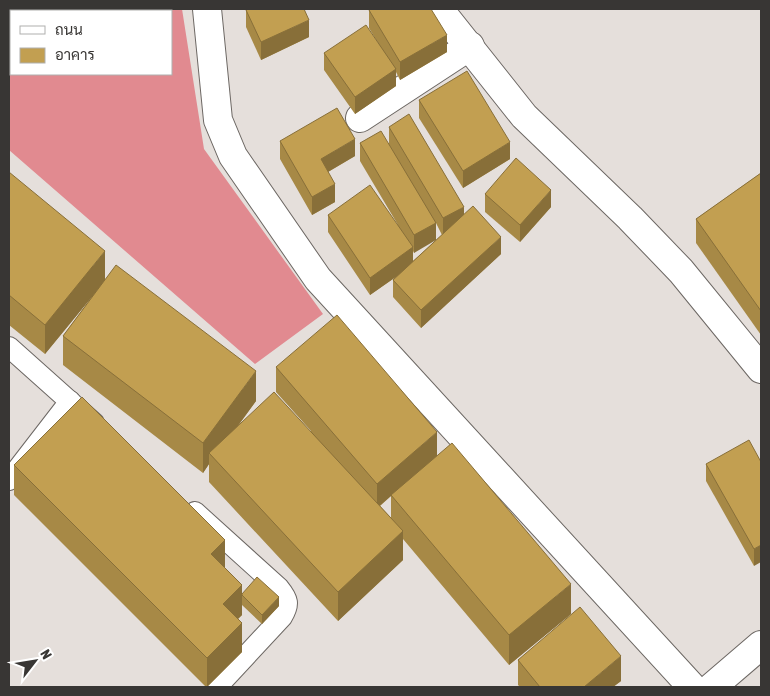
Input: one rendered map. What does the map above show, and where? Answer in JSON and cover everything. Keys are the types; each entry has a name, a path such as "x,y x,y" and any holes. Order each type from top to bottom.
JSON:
{"street":[{"path":"207,9 218,120 233,156 318,279 692,687"},
{"path":"439,9 524,116 630,218 681,271 761,369"},
{"path":"360,118 470,46"},
{"path":"712,687 761,645"}],"lane":[{"path":"9,347 106,433"},
{"path":"9,480 70,401"},
{"path":"178,498 279,588 288,600 288,608 282,617 217,687"}],"shaded area":[{"path":"182,9 204,149 323,314 255,364 9,150 10,30 10,75 172,75 172,10 36,10"}],"building":[{"path":"304,9 309,20 261,42 246,10"},
{"path":"431,9 447,35 400,62 369,10"},
{"path":"366,25 396,69 355,97 324,53"},
{"path":"467,71 510,142 463,171 419,100"},
{"path":"337,108 355,139 321,159 335,184 312,197 280,141"},
{"path":"409,114 464,207 443,218 389,127"},
{"path":"381,131 436,223 414,235 360,143"},
{"path":"516,158 551,190 520,225 485,194"},
{"path":"9,172 105,251 45,325 9,295"},
{"path":"761,173 761,311 696,219"},
{"path":"370,185 413,247 370,278 328,215"},
{"path":"473,206 501,237 421,310 393,280"},
{"path":"116,265 256,371 203,443 63,336"},
{"path":"337,315 437,432 377,484 276,367"},
{"path":"274,392 403,531 338,592 209,453"},
{"path":"82,397 225,540 211,554 242,585 223,604 242,623 207,658 14,465"},
{"path":"749,440 761,462 761,545 754,549 706,464"},
{"path":"452,443 571,584 509,635 391,495"},
{"path":"257,577 279,597 262,615 242,595"},
{"path":"580,607 621,656 584,687 540,687 518,660"}]}
